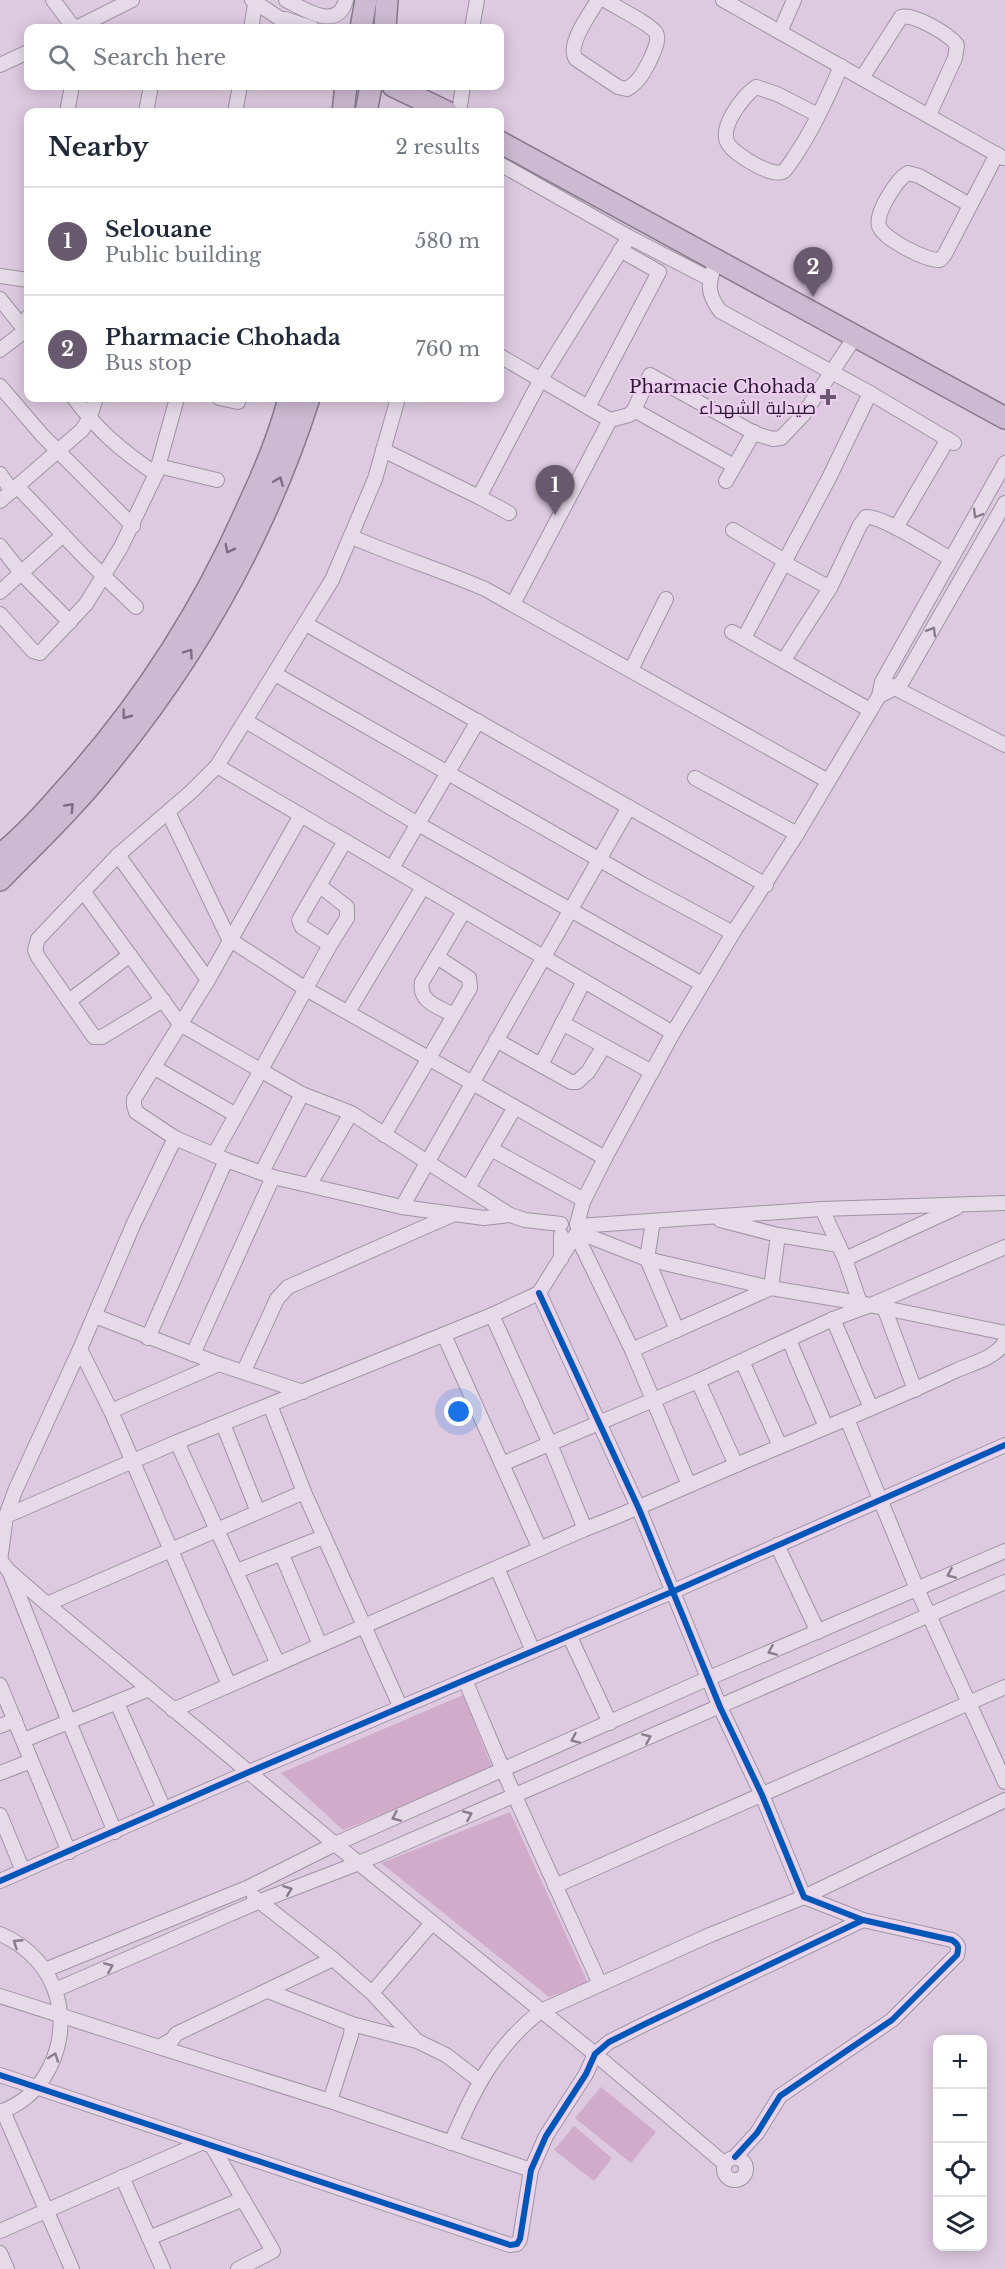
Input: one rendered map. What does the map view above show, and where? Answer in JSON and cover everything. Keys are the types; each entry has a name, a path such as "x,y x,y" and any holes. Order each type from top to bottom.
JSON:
{"highway":[{"path":"362,24 366,0"},
{"path":"385,24 387,0"},
{"path":"343,108 346,90"},
{"path":"366,108 368,90"},
{"path":"401,90 439,108"},
{"path":"424,90 443,108"},
{"path":"504,144 713,270 855,336 1005,418"},
{"path":"0,855 21,838 90,763 163,664 230,549 259,484 288,402"},
{"path":"0,880 108,765 136,730 196,643 226,593 251,544 278,483 308,402"}],"street":[{"path":"52,0 73,24"},
{"path":"286,0 321,17 333,16 344,6 345,0"},
{"path":"473,24 477,0"},
{"path":"598,0 573,44 572,54 618,87 627,89 641,76 649,61 657,33 605,0"},
{"path":"723,0 1001,157 970,205 940,260 922,258 885,234 879,228 887,198 898,182 908,173 920,176 970,205"},
{"path":"780,32 794,0"},
{"path":"251,24 254,1 288,24"},
{"path":"84,24 123,2"},
{"path":"862,78 896,23 904,16 917,19 947,35 957,45 955,58 929,115"},
{"path":"280,18 299,24"},
{"path":"0,65 24,54"},
{"path":"818,115 777,94 756,87 745,97 731,117 726,139 735,151 766,170 778,174 784,171 806,139 818,115 841,66"},
{"path":"68,108 71,90"},
{"path":"147,108 150,90"},
{"path":"236,108 239,90"},
{"path":"460,108 462,90"},
{"path":"504,166 629,237 713,270 708,286 712,300 720,311 870,393 951,441 896,528"},
{"path":"479,497 541,379 629,237"},
{"path":"588,407 659,272 620,250"},
{"path":"0,276 24,279"},
{"path":"0,299 24,323"},
{"path":"0,350 24,330"},
{"path":"504,358 610,420 629,415 634,410 650,375 754,432 773,439 781,438 789,432 803,415 855,336"},
{"path":"0,386 57,451 133,526"},
{"path":"870,393 784,562 738,635 870,710"},
{"path":"77,402 89,419 123,450 157,470 217,480"},
{"path":"0,501 82,430 89,419 95,402"},
{"path":"0,614 36,653 44,651 70,622 105,575 133,526 157,470 176,402"},
{"path":"163,1000 98,1038 94,1037 38,957 35,950 38,939 118,855 217,766 333,580 375,479 397,402"},
{"path":"634,410 734,466"},
{"path":"513,604 610,420"},
{"path":"726,481 754,432"},
{"path":"383,450 509,513"},
{"path":"6,1516 177,1442 444,1335 539,1293 561,1261 570,1230 583,1201 652,1072 733,933 766,885 870,710 889,685 916,625 1005,463"},
{"path":"0,474 136,607"},
{"path":"889,685 902,682 1005,503"},
{"path":"784,660 830,588 864,520 870,516 951,559"},
{"path":"733,530 830,588"},
{"path":"0,592 63,536"},
{"path":"352,537 385,552 442,571 484,589 828,781"},
{"path":"0,546 22,573 70,622"},
{"path":"631,670 666,599"},
{"path":"306,624 766,885"},
{"path":"275,674 733,933"},
{"path":"889,685 1005,745"},
{"path":"246,721 418,824 702,984"},
{"path":"392,868 478,721"},
{"path":"217,766 674,1033"},
{"path":"695,778 797,834"},
{"path":"402,1207 629,807"},
{"path":"168,812 229,939 306,989 605,1158"},
{"path":"301,815 229,939 208,980 134,1099 134,1105 143,1117 175,1138 220,1158 268,1174 402,1207 484,1218 510,1215"},
{"path":"330,945 302,927 300,916 345,841"},
{"path":"118,855 208,980"},
{"path":"148,1338 236,1115 347,918 348,912 344,903 320,886"},
{"path":"348,1012 423,887"},
{"path":"83,891 180,1024 302,1094 351,1113 510,1215 570,1230 647,1260 771,1288 865,1304 885,1310 1005,1333"},
{"path":"454,1015 425,1000 422,996 422,982 464,911"},
{"path":"69,1001 130,955"},
{"path":"384,1135 470,988 470,981 466,975 437,957"},
{"path":"541,1065 584,981"},
{"path":"562,1023 652,1072"},
{"path":"496,1040 571,1082 577,1082 588,1072 604,1046"},
{"path":"155,1068 236,1115"},
{"path":"193,1354 302,1094"},
{"path":"468,1188 515,1107"},
{"path":"310,1184 351,1113"},
{"path":"115,1832 3,1564 6,1516 134,1223 175,1138"},
{"path":"491,1149 583,1201"},
{"path":"570,1230 653,1221 822,1209 1005,1203"},
{"path":"845,1259 964,1205"},
{"path":"822,1209 865,1304"},
{"path":"244,1371 277,1299 288,1287 454,1214"},
{"path":"709,1217 778,1235 838,1245"},
{"path":"653,1221 647,1260 677,1330"},
{"path":"570,1230 632,1350 688,1485"},
{"path":"771,1288 778,1235"},
{"path":"502,1464 698,1381 865,1304 1005,1247"},
{"path":"632,1350 771,1288"},
{"path":"539,1293 639,1509 720,1707 762,1795 804,1897 863,1920 952,1941 959,1947 957,1955 892,2020 780,2096 757,2133 730,2161 725,2175 735,2181 745,2176 757,2133"},
{"path":"885,1310 915,1390"},
{"path":"492,1315 585,1529"},
{"path":"94,1316 219,1364 303,1392"},
{"path":"833,1319 871,1408"},
{"path":"444,1335 540,1549"},
{"path":"789,1340 826,1427"},
{"path":"173,1710 585,1529 639,1509 688,1485 915,1390 986,1358 1001,1349 1005,1342"},
{"path":"80,1349 111,1411 229,1685"},
{"path":"741,1361 780,1446"},
{"path":"111,1411 219,1364"},
{"path":"698,1381 736,1465"},
{"path":"270,1404 323,1537 400,1706"},
{"path":"847,1419 916,1589 1005,1782"},
{"path":"223,1424 258,1512"},
{"path":"177,1442 278,1664"},
{"path":"0,1881 400,1706 674,1591 1005,1445"},
{"path":"47,1604 304,1492"},
{"path":"237,1571 323,1537"},
{"path":"777,1545 818,1632"},
{"path":"45,1970 247,1888 335,1844 709,1678 1005,1551"},
{"path":"282,1555 320,1646"},
{"path":"3,1564 173,1710 432,1923 730,2161 743,2161 747,2169"},
{"path":"497,1568 533,1651"},
{"path":"55,1990 258,1902 359,1863 1005,1582"},
{"path":"569,1635 610,1723"},
{"path":"465,1680 600,1984"},
{"path":"0,1685 69,1852"},
{"path":"555,1886 1005,1687"},
{"path":"24,1740 149,1689"},
{"path":"117,1703 164,1809"},
{"path":"0,1726 15,1720"},
{"path":"0,1773 31,1761"},
{"path":"451,2143 470,2097 488,2067 515,2034 541,2011 710,1935 804,1897 1005,1800"},
{"path":"0,1815 23,1872"},
{"path":"247,1888 258,1902 333,1959 372,1993 417,2041"},
{"path":"0,2075 510,2245 517,2244 520,2239 531,2170 546,2136 586,2074 595,2054 609,2042 647,2023 863,1920"},
{"path":"372,1993 432,1923"},
{"path":"0,1934 12,1939 31,1953 45,1970 55,1990 61,2015 60,2041 51,2066 37,2087 21,2101 2,2112 72,2269"},
{"path":"159,2047 176,2034 333,1959"},
{"path":"268,1991 352,2024 417,2041 446,2055 480,2080"},
{"path":"0,1996 330,2102 531,2170"},
{"path":"330,2102 351,2035 352,2024"},
{"path":"0,2231 122,2177 207,2145"},
{"path":"207,2145 243,2199 273,2252 238,2269"},
{"path":"122,2177 163,2269"},
{"path":"149,2238 243,2199"},
{"path":"0,2253 7,2269"}],"shaded area":[{"path":"463,1695 493,1770 343,1830 281,1773"},
{"path":"510,1812 588,1983 549,1997 381,1863"},
{"path":"601,2087 656,2132 631,2163 575,2118"},
{"path":"574,2126 612,2158 594,2181 554,2150"}],"cycle path":[{"path":"539,1293 639,1509 720,1707 762,1795 804,1897 863,1920 952,1940 958,1946 957,1955 892,2020 780,2096 757,2133 735,2157"},
{"path":"0,1881 674,1591 1005,1445"},
{"path":"0,2075 510,2245 517,2244 520,2239 531,2170 546,2136 586,2074 595,2054 609,2042 863,1920"}],"place":[{"name":"Pharmacie Chohada","path":"813,297"},
{"name":"Pharmacie Chohada صيدلية الشهداء","path":"828,397"},
{"name":"Selouane","path":"555,515"}]}
